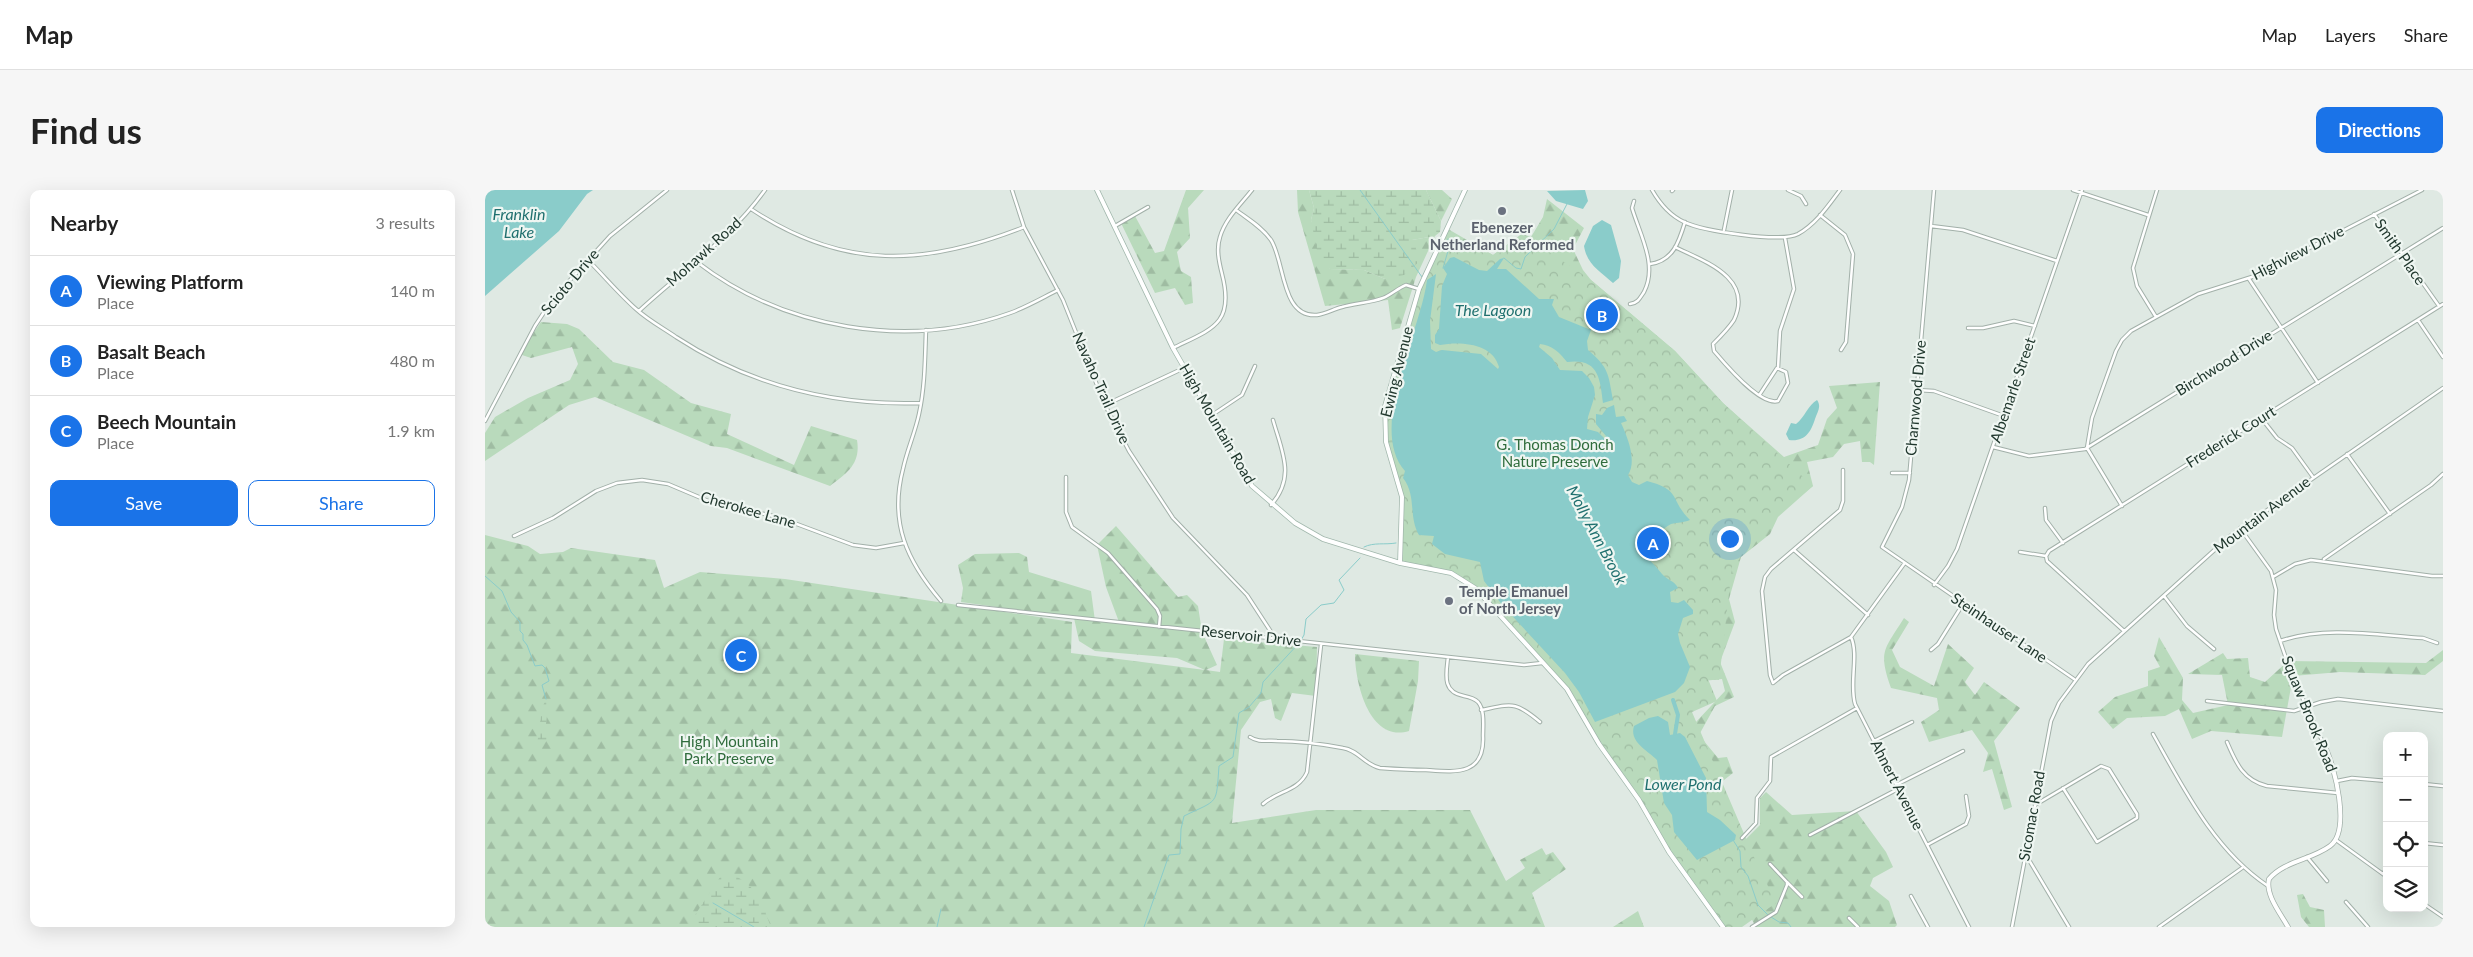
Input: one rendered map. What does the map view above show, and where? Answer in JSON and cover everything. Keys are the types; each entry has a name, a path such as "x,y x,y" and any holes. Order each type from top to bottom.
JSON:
{"main road":[{"name":"High Mountain Road","path":"1097,190 1173,348 1246,479 1271,505 1295,523 1323,539 1400,563 1445,571 1465,580 1475,588 1572,696 1599,744 1639,800 1669,852 1723,927"},
{"name":"Ewing Avenue","path":"1400,563 1402,497 1385,442 1384,414 1419,289 1465,190"},
{"name":"Squaw Brook Road","path":"2325,747 2337,782 2340,829 2336,840"},
{"path":"2288,927 2268,886 2268,881 2272,875 2329,847 2336,840"}],"street":[{"name":"Scioto Drive","path":"485,421 542,315 564,286 619,228 667,190"},
{"name":"Mohawk Road","path":"639,311 728,234 751,209 765,190"},
{"name":"Navaho Trail Drive","path":"1012,190 1024,227 1058,290 1105,405 1133,457 1168,511 1221,570 1247,595 1275,638"},
{"path":"1173,348 1208,331 1217,324 1224,313 1227,296 1218,255 1218,242 1225,224 1252,190"},
{"path":"1652,190 1663,207 1685,222 1773,238 1785,238 1804,229 1820,215 1840,190"},
{"path":"1724,230 1732,190"},
{"path":"1788,190 1801,196 1805,204"},
{"name":"Charnwood Drive","path":"1923,577 1883,550 1881,545 1902,507 1910,473 1934,190"},
{"path":"2073,190 2081,191 2148,215"},
{"path":"2156,317 2137,286 2133,274 2134,258 2157,190"},
{"name":"Highview Drive","path":"2087,448 2092,418 2119,345 2131,331 2207,290 2249,279 2422,190"},
{"name":"Albemarle Street","path":"1934,584 1957,549 2081,191"},
{"path":"1630,304 1638,301 1646,288 1650,264 1632,208 1634,202"},
{"path":"1115,226 1148,207"},
{"path":"751,209 779,226 810,240 849,251 881,256 908,256 948,252 987,242 1024,227"},
{"path":"1236,210 1261,229 1271,240 1277,254 1289,298 1301,312 1321,315 1341,307 1377,300 1406,286 1419,289"},
{"name":"Smith Place","path":"2373,214 2439,306"},
{"path":"1820,215 1845,235 1853,254 1846,342 1841,350"},
{"path":"1650,264 1666,259 1675,247 1685,222"},
{"path":"1931,226 1963,230 2057,262"},
{"name":"Birchwood Drive","path":"1993,447 2029,456 2087,448 2443,228"},
{"path":"1760,394 1778,368 1780,331 1794,289 1785,238"},
{"path":"1675,247 1722,270 1735,288 1737,298 1733,321 1712,348 1746,386 1772,401 1778,401 1789,378 1786,372 1778,368"},
{"path":"588,260 639,311 702,354 735,370 769,384 804,394 843,400 921,403"},
{"path":"697,262 741,291 773,305 805,317 870,329 925,330 960,326 992,319 1024,308 1058,290"},
{"path":"2249,279 2318,383"},
{"path":"2443,304 2418,320 2443,357"},
{"name":"Frederick Court","path":"2046,556 2049,551 2418,320"},
{"path":"1968,328 1983,328 2014,321 2035,326"},
{"path":"925,330 921,403 899,486 899,516 904,543 916,569 941,601"},
{"path":"1210,416 1243,395 1255,366"},
{"path":"1105,405 1184,368"},
{"path":"1917,390 1934,391 2004,416"},
{"path":"2441,390 2443,396"},
{"name":"Mountain Avenue","path":"2057,706 2075,679 2163,596 2240,528 2441,390"},
{"path":"2262,418 2277,438 2293,448 2313,477"},
{"path":"1271,505 1281,493 1286,476 1285,462 1273,420"},
{"path":"2087,448 2122,506"},
{"path":"2347,454 2390,514"},
{"path":"1843,470 1844,496 1840,510 1768,572 1762,586 1770,676 1773,683 1851,637 1904,564"},
{"path":"1892,473 1910,473"},
{"path":"2323,560 2390,514 2443,474"},
{"path":"1065,477 1065,509 1069,523 1079,534 1114,559 1157,609 1160,616 1159,627"},
{"name":"Cherokee Lane","path":"514,536 553,518 597,490 617,483 643,480 669,484 713,503 772,515 853,546 876,548 904,543"},
{"path":"2045,508 2047,520 2063,543"},
{"name":"Squaw Brook Road","path":"2240,528 2268,566 2273,577 2276,590 2275,622 2280,641 2291,673 2325,747"},
{"path":"1794,550 1868,615"},
{"path":"2020,552 2046,556 2047,561 2125,631"},
{"path":"2273,577 2300,562 2323,560 2431,576 2443,576"},
{"name":"Steinhauser Lane","path":"1923,577 2075,679"},
{"path":"2163,596 2187,626 2215,649"},
{"path":"1931,650 1938,644 1963,604"},
{"name":"Reservoir Drive","path":"958,605 1524,665 1544,663"},
{"path":"2280,641 2307,633 2323,632 2423,638 2437,643"},
{"name":"Ahnert Avenue","path":"1851,637 1854,647 1852,693 1857,708 1969,927"},
{"path":"1263,804 1270,798 1292,788 1301,781 1308,768 1321,644"},
{"path":"1250,737 1260,741 1349,749 1370,765 1380,768 1460,771 1474,765 1482,752 1481,710 1475,700 1455,694 1448,687 1445,681 1448,657"},
{"path":"2207,701 2294,711 2321,702 2339,699 2443,710"},
{"path":"1481,710 1517,706 1527,710 1540,722"},
{"name":"Sicomac Road","path":"2012,927 2049,728 2057,706"},
{"path":"1742,838 1756,823 1757,798 1770,781 1771,757 1857,708"},
{"path":"1874,741 1912,722"},
{"path":"2153,734 2205,824 2242,868 2268,886"},
{"path":"2227,742 2239,769 2257,783 2267,786 2338,792"},
{"path":"1896,785 1963,751"},
{"path":"2034,806 2063,788 2101,766 2106,766 2137,814 2137,818 2097,842 2063,788"},
{"path":"2337,782 2352,778 2383,781"},
{"path":"2428,784 2443,786"},
{"path":"1810,835 1898,790"},
{"path":"1927,845 1967,824 1969,816 1966,796"},
{"path":"2336,840 2383,874"},
{"path":"2428,843 2443,845"},
{"path":"2025,854 2069,927"},
{"path":"2307,857 2327,881"},
{"path":"1770,864 1802,896"},
{"path":"2159,927 2242,868"},
{"path":"1753,927 1770,917 1779,905 1787,882"},
{"path":"1911,896 1928,927"},
{"path":"2346,902 2368,927"},
{"path":"2428,907 2443,917"},
{"path":"1849,918 1858,927"},
{"path":"2164,923 2167,927"}],"green space":[{"path":"1186,190 1204,190 1188,208 1190,238 1177,252 1181,271 1191,277 1193,303 1185,305 1175,288 1155,293 1121,223 1135,216 1155,253 1164,251"},
{"path":"1297,190 1309,190 1314,208 1311,220 1330,269 1364,270 1385,279 1412,240 1435,236 1416,277 1400,328 1392,330 1388,300 1325,306 1298,212"},
{"path":"1309,190 1426,190 1441,221 1440,232 1435,236 1412,240 1421,260 1404,275 1385,279 1364,270 1330,269 1319,261 1311,220 1314,208"},
{"path":"1426,190 1442,190 1452,199 1441,221"},
{"path":"1547,199 1584,228 1573,249 1583,270 1591,280 1675,351 1723,403 1784,457 1818,445 1827,419 1837,408 1829,386 1880,382 1874,465 1870,462 1862,462 1860,441 1844,444 1833,457 1807,462 1813,486 1778,517 1770,534 1741,557 1729,599 1735,622 1720,662 1734,697 1715,706 1699,734 1696,722 1725,691 1722,679 1684,683 1494,264 1451,232 1493,255 1522,234 1531,237 1543,217"},
{"name":"G. Thomas Donch Nature Preserve","path":"1448,229 1493,255 1522,234 1591,280 1675,351 1723,403 1813,486 1734,550 1719,680 1708,679 1717,701 1692,712 1757,864 1763,860 1765,863 1759,867 1776,903 1742,927 1723,927 1683,872 1651,819 1610,761 1572,696 1475,588 1458,576 1400,563 1403,503 1384,432 1384,414 1419,289"},
{"path":"541,322 567,324 579,329 613,362 644,370 691,403 731,414 727,434 794,465 811,426 857,440 858,448 855,462 847,472 830,486 727,448 711,446 595,397 569,405 485,461 485,433 495,417 528,398 570,380 578,364 572,347 531,358 519,354"},
{"name":"High Mountain Park Preserve","path":"1116,526 1178,597 1187,595 1198,606 1202,632 1217,665 1206,670 1220,672 1224,639 1317,647 1316,696 1292,693 1281,721 1275,718 1271,699 1260,702 1241,730 1232,823 1316,810 1470,810 1506,881 1525,868 1520,860 1542,848 1546,855 1553,852 1566,869 1532,893 1545,927 485,927 485,535 528,546 540,554 563,552 571,548 655,560 664,588 700,572 785,579 1072,622 1071,653 1205,670 1177,658 1095,651 1079,641 1074,618 961,602 963,588 958,565 975,554 1019,553 1027,557 1029,572 1091,591 1095,621 1119,622 1106,587 1097,545"},
{"path":"1904,618 1909,622 1892,650 1900,667 1934,686 1948,644 1974,668 1965,682 1975,695 1984,682 2020,708 1994,741 2012,807 2004,810 1992,769 1983,772 1988,753 1972,730 1929,742 1921,722 1939,710 1937,698 1891,688 1885,666 1885,651"},
{"path":"2159,637 2183,678 2182,700 2193,713 2228,705 2222,675 2188,674 2223,653 2227,659 2248,658 2250,677 2265,682 2288,661 2426,663 2443,650 2443,661 2425,675 2340,672 2293,676 2282,737 2211,731 2192,739 2179,709 2165,716 2127,718 2113,729 2098,712 2115,697 2148,686 2148,671 2160,667 2154,656"},
{"path":"1355,654 1419,661 1418,681 1409,731 1395,732 1384,728 1374,719 1367,708 1362,694 1358,680"},
{"path":"546,699 549,699 546,724 549,738 542,745 537,745 542,708"},
{"path":"1700,736 1718,758 1727,757 1733,773 1715,787 1743,842 1760,825 1760,798 1766,792 1792,815 1856,811 1886,852 1893,867 1873,878 1870,886 1889,901 1897,925 1895,927 1756,927 1745,907"},
{"path":"724,871 736,876 754,890 761,901 771,927 696,927 695,915"},
{"path":"2303,894 2310,907 2324,910 2325,927 2309,927 2301,917 2297,895"},
{"path":"1638,911 1644,927 1613,927"}],"water":[{"name":"Franklin Lake","path":"485,190 593,190 587,194 559,231 485,296"},
{"path":"1585,190 1588,201 1583,209 1556,201 1547,191"},
{"path":"1602,220 1611,225 1621,261 1619,278 1613,283 1591,263 1584,246 1593,226"},
{"name":"The Lagoon","path":"1454,257 1479,270 1487,271 1500,259 1504,258 1497,269 1506,269 1539,299 1554,299 1552,305 1559,317 1591,330 1587,341 1588,350 1607,372 1613,400 1603,403 1598,378 1591,366 1585,363 1567,362 1552,348 1540,344 1539,347 1552,358 1560,370 1582,371 1589,378 1594,387 1595,395 1588,417 1587,429 1598,432 1605,439 1606,436 1596,424 1596,414 1602,415 1607,408 1614,405 1616,417 1624,416 1627,421 1621,423 1631,449 1632,463 1628,475 1632,482 1639,485 1647,481 1666,488 1674,496 1690,520 1667,526 1645,549 1645,556 1678,588 1670,592 1671,602 1678,603 1684,600 1693,610 1693,614 1683,618 1678,634 1690,667 1684,683 1675,692 1595,722 1579,692 1565,673 1503,606 1484,581 1480,562 1445,554 1432,544 1434,536 1419,535 1414,521 1410,492 1403,478 1405,471 1395,453 1392,430 1399,378 1423,301 1427,280 1436,274 1430,321 1431,349 1436,352 1442,350 1481,354 1498,369 1499,367 1496,359 1483,348 1457,343 1440,345 1435,343 1435,335 1439,329 1442,286 1447,274 1443,268 1450,258"},
{"path":"1817,400 1819,410 1807,435 1803,438 1789,440 1786,434 1791,423 1796,424"},
{"name":"Lower Pond","path":"1658,716 1668,722 1670,735 1680,733 1685,737 1706,778 1707,812 1720,820 1736,835 1735,840 1697,860 1674,832 1672,815 1664,803 1657,760 1634,737 1634,726 1649,718"}],"waterway":[{"path":"1360,190 1422,277"},
{"name":"Molly Ann Brook","path":"1504,258 1516,268 1521,269 1525,257 1554,229 1567,204"},
{"path":"1443,268 1448,251 1448,239"},
{"path":"1364,547 1396,543"},
{"path":"1144,927 1169,855 1180,854 1181,829 1184,816 1204,807 1213,800 1216,795 1219,766 1233,757 1239,713 1249,707 1261,693 1263,682 1300,642 1304,635 1306,619 1321,605 1334,603 1344,590 1339,580 1360,558"},
{"path":"485,576 502,591 511,612 520,622 523,640 527,645 535,666 542,665 545,668 549,681 542,685 546,699"},
{"path":"1673,700 1678,715 1675,734"},
{"name":"Molly Ann Brook","path":"1733,840 1740,851 1741,867 1748,876 1758,905 1768,915"},
{"path":"713,903 754,927"},
{"path":"937,927 941,909"},
{"name":"Molly Ann Brook","path":"1771,917 1779,922 1788,923 1791,927"}],"place":[{"name":"Ebenezer Netherland Reformed","path":"1502,211"},
{"name":"Basalt Beach","path":"1602,315"},
{"name":"Viewing Platform","path":"1653,543"},
{"name":"Temple Emanuel of North Jersey","path":"1449,601"},
{"name":"Beech Mountain","path":"741,655"}]}
